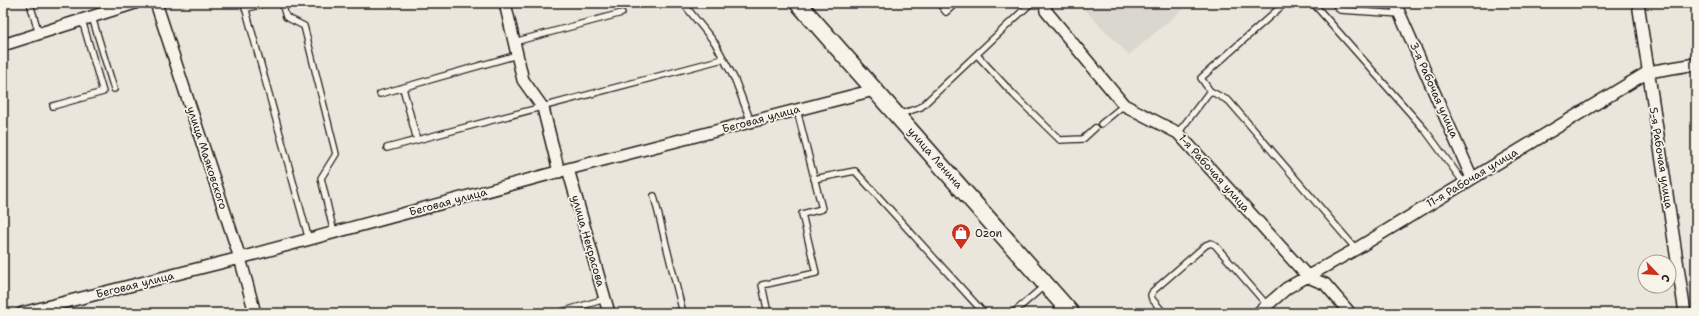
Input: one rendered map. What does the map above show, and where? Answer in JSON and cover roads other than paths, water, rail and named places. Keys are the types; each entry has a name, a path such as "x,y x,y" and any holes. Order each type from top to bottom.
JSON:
{"main road":[{"name":"улица Ленина","path":"798,3 1071,313"}],"street":[{"path":"3,45 135,3"},
{"name":"улица Маяковского","path":"156,3 240,258 255,313"},
{"name":"улица Некрасова","path":"505,3 523,80 543,108 609,313"},
{"name":"1-я Рабочая улица","path":"1045,3 1046,11 1124,105 1178,133 1308,277 1325,284 1350,313"},
{"name":"3-я Рабочая улица","path":"1395,3 1468,180"},
{"name":"5-я Рабочая улица","path":"1638,3 1685,313"},
{"name":"11-я Рабочая улица","path":"1258,313 1287,288 1356,249 1648,72 1696,64"},
{"name":"Беговая улица","path":"22,313 309,240 564,170 874,90"}],"lane":[{"path":"265,3 245,6 309,240"},
{"path":"282,3 286,17 304,26 336,154 321,178 334,233"},
{"path":"683,3 715,43 735,80 751,122"},
{"path":"939,3 946,12 956,3"},
{"path":"897,115 921,107 1031,3"},
{"path":"1285,3 1200,78 1210,92 1230,101 1356,249"},
{"path":"1313,3 1468,180"},
{"path":"1334,3 1340,10 1400,14"},
{"path":"31,8 39,34"},
{"path":"514,42 622,13"},
{"path":"87,18 114,89"},
{"path":"53,106 103,92 87,18"},
{"path":"380,94 517,55"},
{"path":"977,55 1014,95 1060,140 1083,139 1095,128"},
{"path":"387,148 543,108 723,59"},
{"path":"403,88 417,140"},
{"path":"1178,133 1210,92"},
{"path":"1101,124 1124,105"},
{"path":"768,313 762,285 816,273 802,214 822,209 797,110"},
{"path":"814,179 855,171 984,313"},
{"path":"654,196 683,312 673,313"},
{"path":"1164,313 1152,299 1151,295 1153,291 1206,245 1211,243 1215,245 1267,305"},
{"path":"1013,313 1046,284"},
{"path":"558,313 605,299"}],"place":[{"name":"Ozon","path":"961,250"}]}
